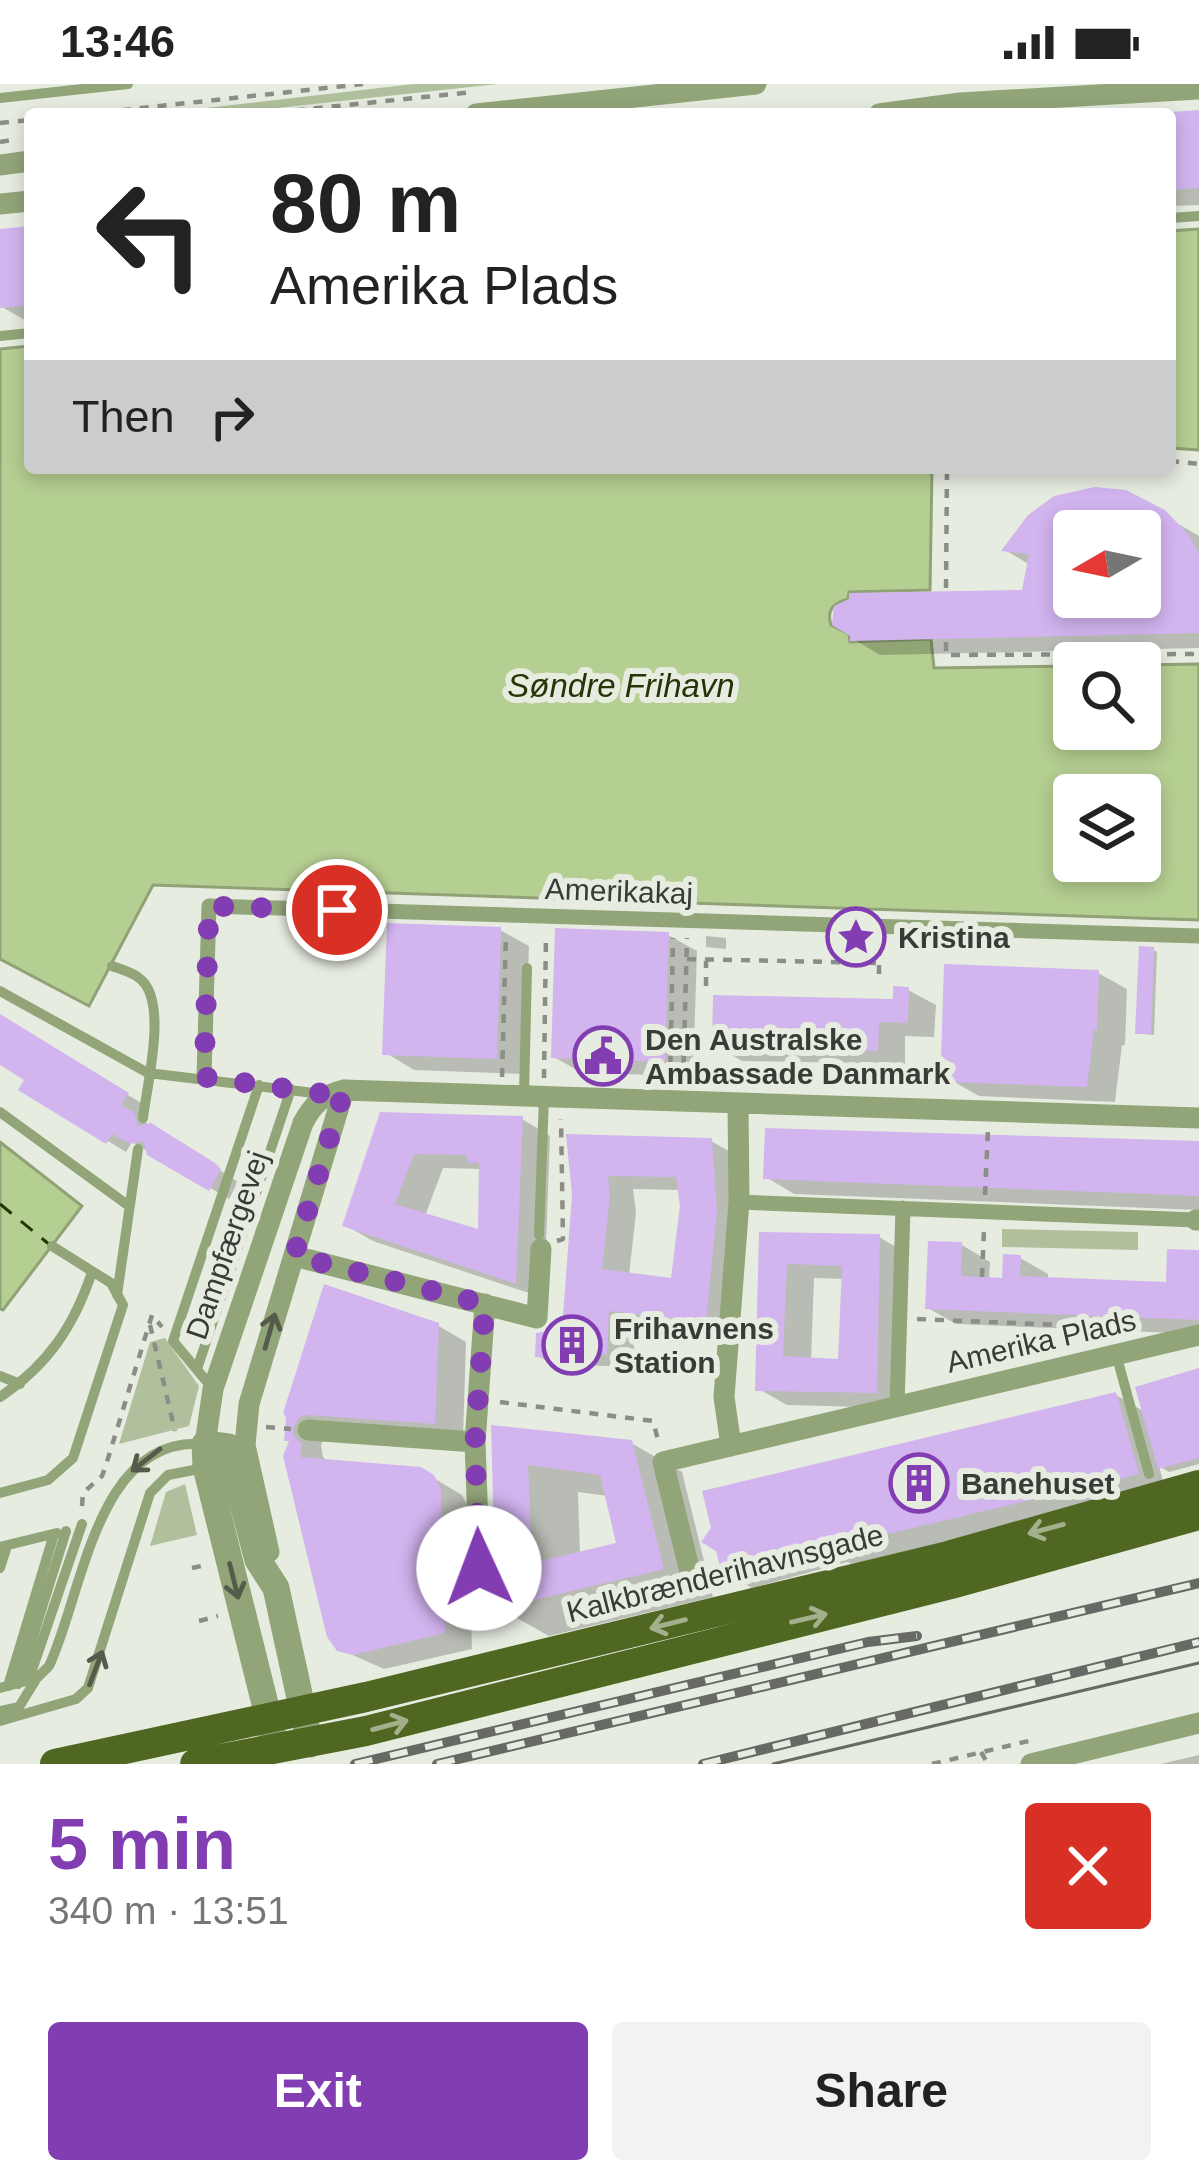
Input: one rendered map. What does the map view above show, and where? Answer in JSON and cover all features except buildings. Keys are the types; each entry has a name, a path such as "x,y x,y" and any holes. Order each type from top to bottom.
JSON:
{"main road":[{"name":"Kalkbrænderihavnsgade","path":"55,1764 948,1556 1199,1486"},
{"path":"195,1764 310,1744 951,1584 1199,1515"}],"street":[{"path":"474,103 756,84"},
{"path":"903,108 959,94 1199,89"},
{"path":"705,90 706,108"},
{"name":"Amerikakaj","path":"204,1077 209,906 1199,936"},
{"path":"335,1092 1199,1118"},
{"name":"Dampfærgevej","path":"214,1456 245,1444 249,1404 294,1256 335,1092"},
{"name":"Dampfærgevej","path":"276,1750 214,1456 214,1389 303,1123 312,1107 335,1092"},
{"path":"731,1446 724,1397 740,1202 738,1102"},
{"path":"740,1202 1197,1220"},
{"name":"Amerika Plads","path":"897,1406 903,1208"},
{"path":"294,1256 537,1318 540,1242"},
{"path":"481,1611 475,1442 485,1304"},
{"name":"Amerika Plads","path":"691,1576 663,1462 1199,1334"},
{"path":"308,1430 475,1442"},
{"name":"Dampfærgevej","path":"214,1456 258,1560 276,1588 310,1744"},
{"path":"1031,1764 1199,1723"}],"lane":[{"path":"0,98 128,84"},
{"path":"112,966 142,979 153,999 155,1022 142,1118"},
{"path":"527,968 523,1096 540,1242"},
{"path":"0,991 148,1073 335,1092"},
{"path":"214,1389 173,1340 259,1085"},
{"path":"197,1369 291,1090"},
{"path":"0,1112 129,1206"},
{"path":"117,1294 138,1150"},
{"path":"0,1492 48,1480 74,1459 123,1305 111,1283 52,1246"},
{"path":"0,1397 49,1358 77,1317 92,1272"},
{"path":"1116,1354 1149,1474"},
{"path":"0,1376 20,1384"},
{"path":"18,1684 49,1666 95,1532 136,1463 150,1453 214,1456"},
{"path":"0,1720 76,1699 88,1688 150,1493 168,1475 214,1456"},
{"path":"0,1568 3,1547 60,1533 108,1510"},
{"path":"18,1684 82,1524"},
{"path":"0,1711 19,1706 18,1684 60,1533"}],"path":[{"path":"141,108 363,84"},
{"path":"377,108 474,103"},
{"path":"946,474 946,588"},
{"path":"946,642 946,655 1199,654"},
{"path":"506,915 523,1096"},
{"path":"523,1096 547,916"},
{"path":"676,1101 688,920"},
{"path":"879,941 879,974"},
{"path":"673,949 676,1101"},
{"path":"796,961 797,950"},
{"path":"687,959 879,963"},
{"path":"706,959 706,986"},
{"path":"540,1242 563,1239 562,1135"},
{"path":"980,1312 980,1322"},
{"path":"82,1506 83,1493 106,1466 152,1315 173,1340"},
{"path":"900,1318 1133,1328"},
{"path":"150,1322 214,1456"},
{"path":"476,1400 653,1421"},
{"path":"981,1752 988,1764"}],"shaded area":[{"path":"414,84 498,84 278,108 207,108"},
{"path":"1002,1229 1138,1232 1138,1250 1002,1247"},
{"path":"165,1338 199,1386 189,1426 119,1444 150,1342"},
{"path":"185,1484 197,1535 150,1546 166,1492"}],"water":[{"path":"1199,229 1199,450 1176,448 1176,231"},
{"name":"Søndre Frihavn","path":"24,347 24,474 932,474 930,590 849,592 848,599 830,611 831,625 849,634 850,642 931,639 934,668 1053,666 1053,750 1161,750 1161,665 1199,664 1199,920 153,885 89,1006 0,959 0,349"},
{"path":"0,1142 82,1206 3,1310 0,1309"}],"ferry route":[{"path":"0,1204 50,1245"}],"tram line":[{"path":"773,1764 1199,1663"}],"railway":[{"path":"437,1764 1199,1583"},
{"path":"355,1764 868,1642 917,1636"},
{"path":"703,1764 1199,1642"}],"place":[{"name":"Kristina","path":"856,937"},
{"name":"Den Australske Ambassade Danmark","path":"603,1056"},
{"name":"Frihavnens Station","path":"572,1345"},
{"name":"Banehuset","path":"919,1483"}],"route":[{"path":"337,910 209,906 204,1077 326,1094 344,1090 294,1256 485,1304 475,1442 479,1568"}]}
